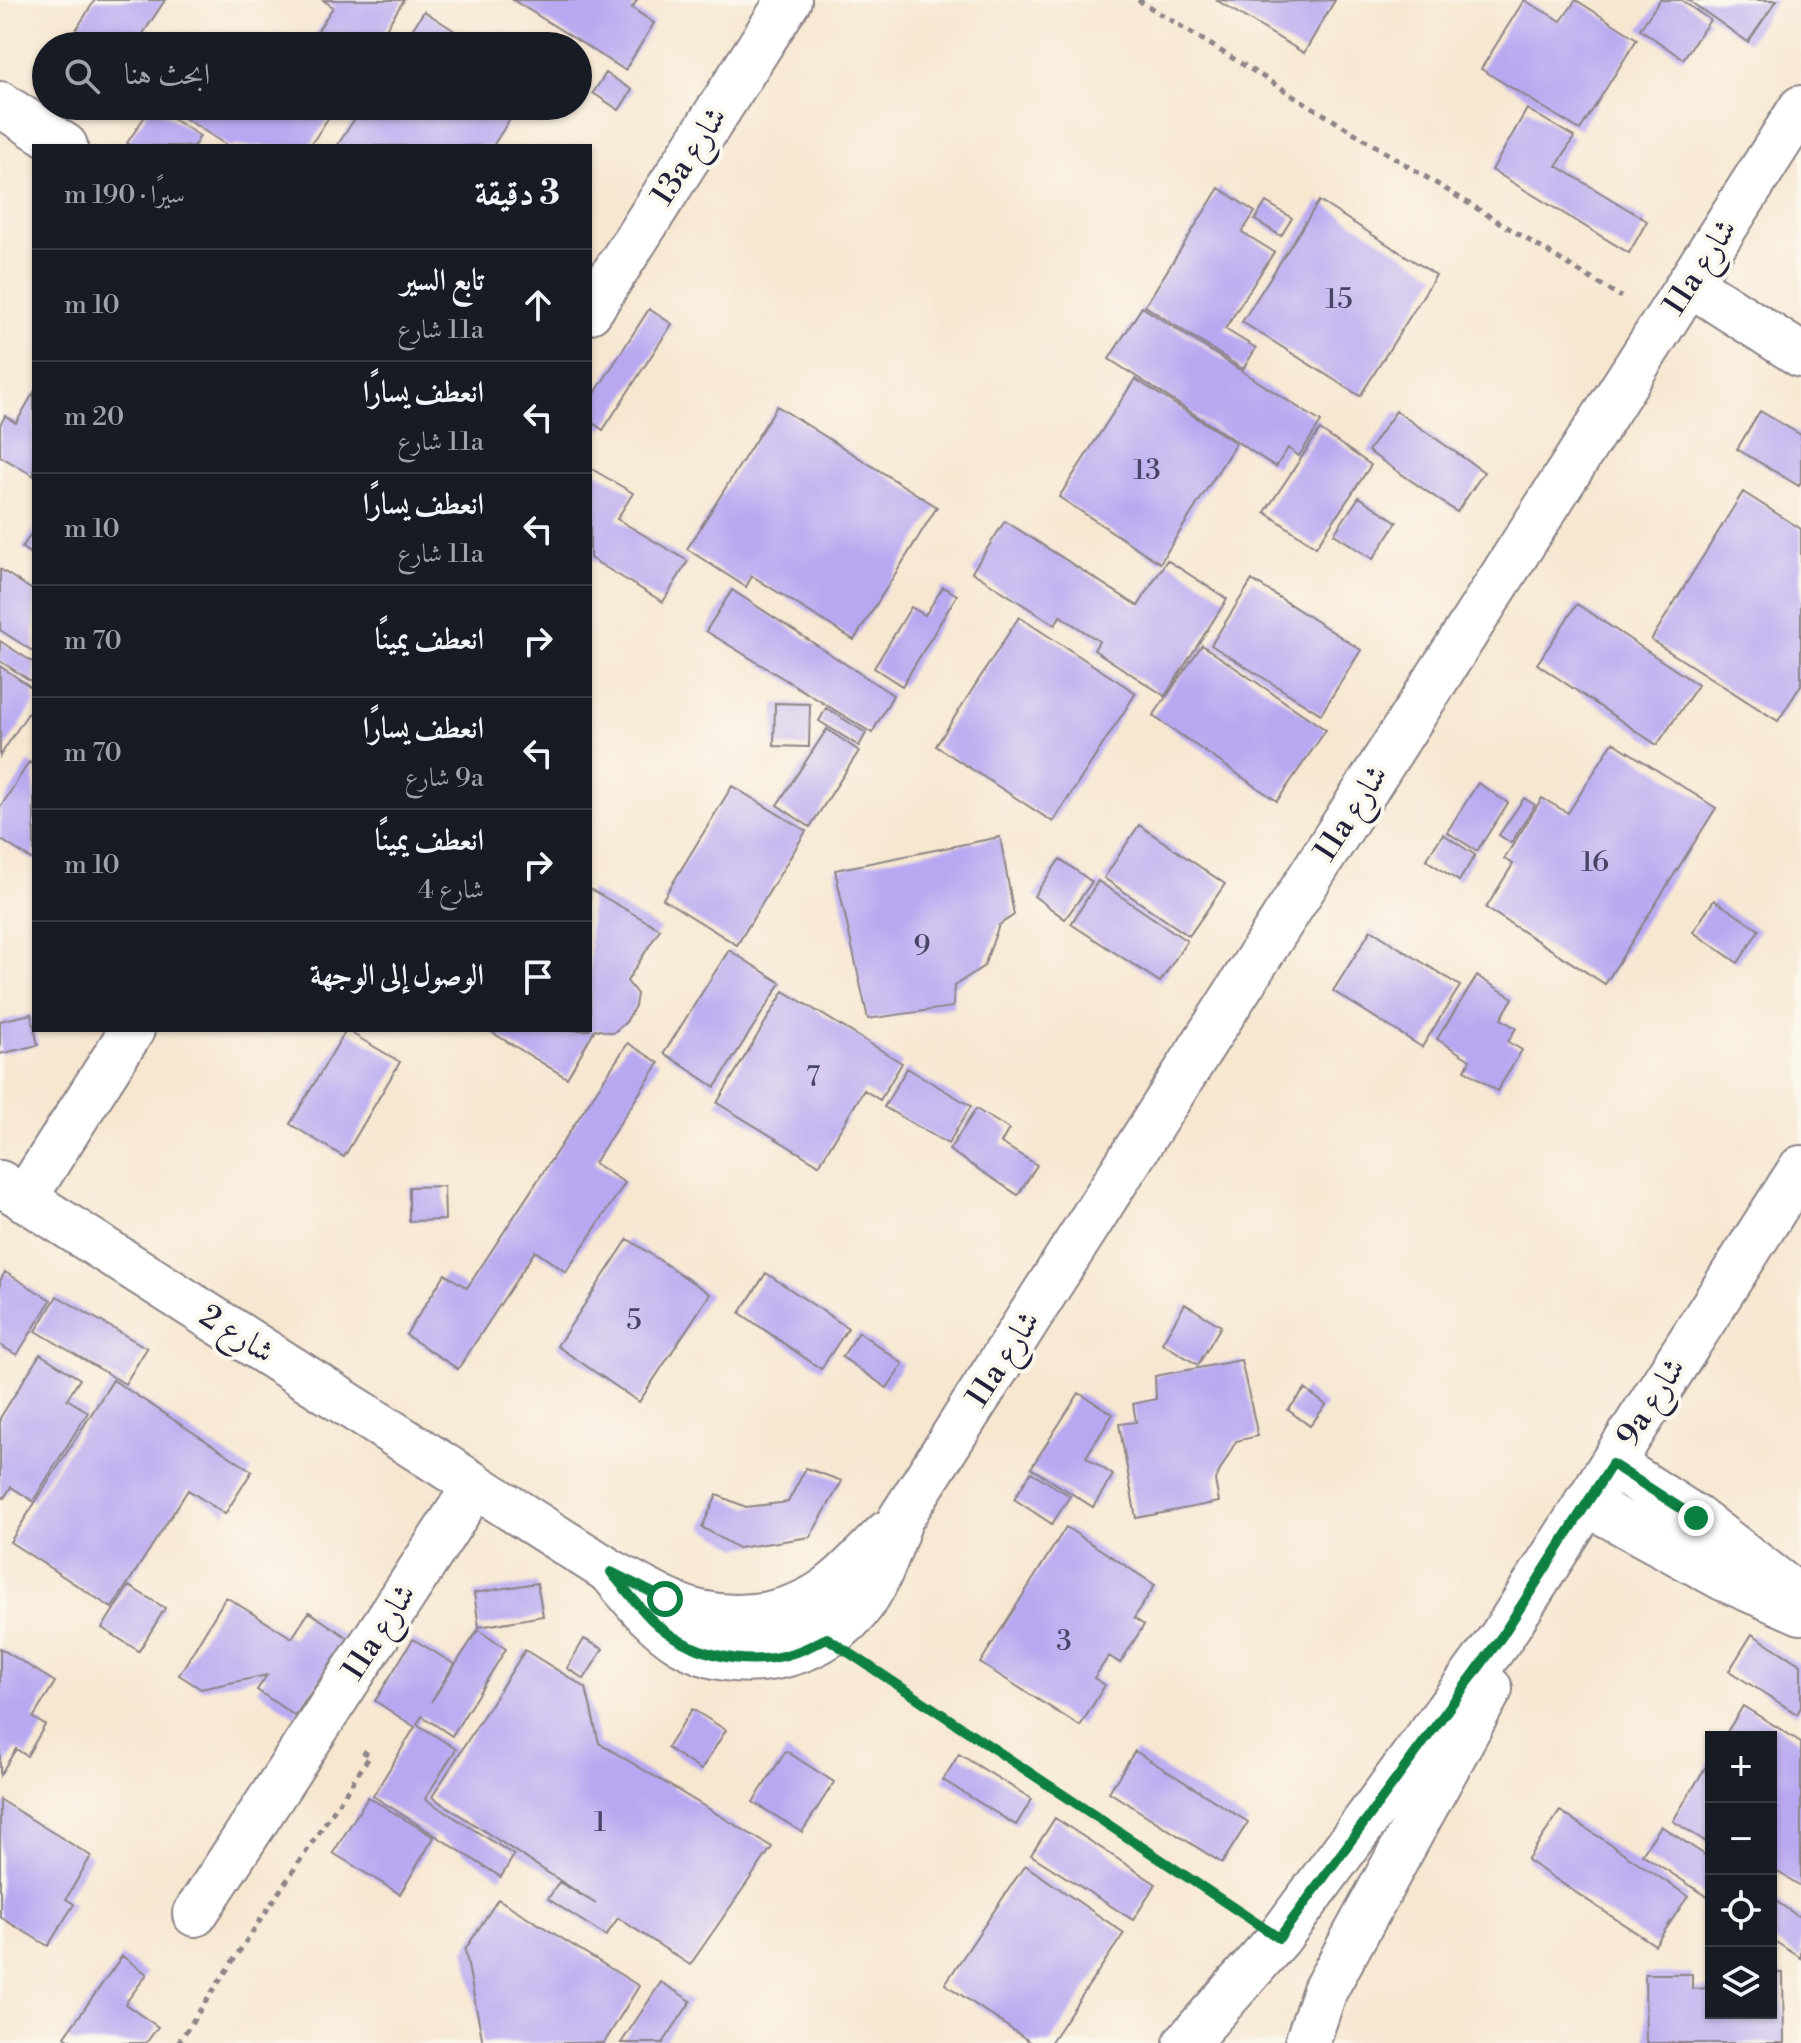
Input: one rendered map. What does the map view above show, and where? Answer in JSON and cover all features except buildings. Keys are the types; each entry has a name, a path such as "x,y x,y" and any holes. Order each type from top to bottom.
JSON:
{"street":[{"name":"13a شارع","path":"592,308 789,0"},
{"path":"0,104 62,144"},
{"name":"11a شارع","path":"611,1572 652,1620 683,1643 717,1656 755,1660 793,1654 827,1638 855,1613 877,1582 901,1518 1801,108"},
{"path":"1689,283 1801,355"},
{"path":"12,1191 131,1032"},
{"name":"9a شارع","path":"1186,2043 1279,1938 1502,1636 1801,1168"},
{"name":"شارع 2","path":"12,1191 475,1486"},
{"path":"1612,1464 1696,1518 1801,1600"},
{"name":"11a شارع","path":"195,1914 475,1486 611,1572 698,1613 733,1618 769,1614 802,1604 832,1586 901,1518"},
{"path":"1586,1503 1723,1578 1801,1612"},
{"name":"9a شارع","path":"1307,2043 1325,1990 1488,1694 1502,1636"}],"path":[{"path":"1138,0 1664,324"},
{"path":"827,1638 1279,1938"}],"route":[{"path":"665,1599 611,1572 652,1620 683,1643 717,1656 755,1660 793,1654 827,1638 1279,1938 1502,1636 1612,1464 1696,1518"}]}
